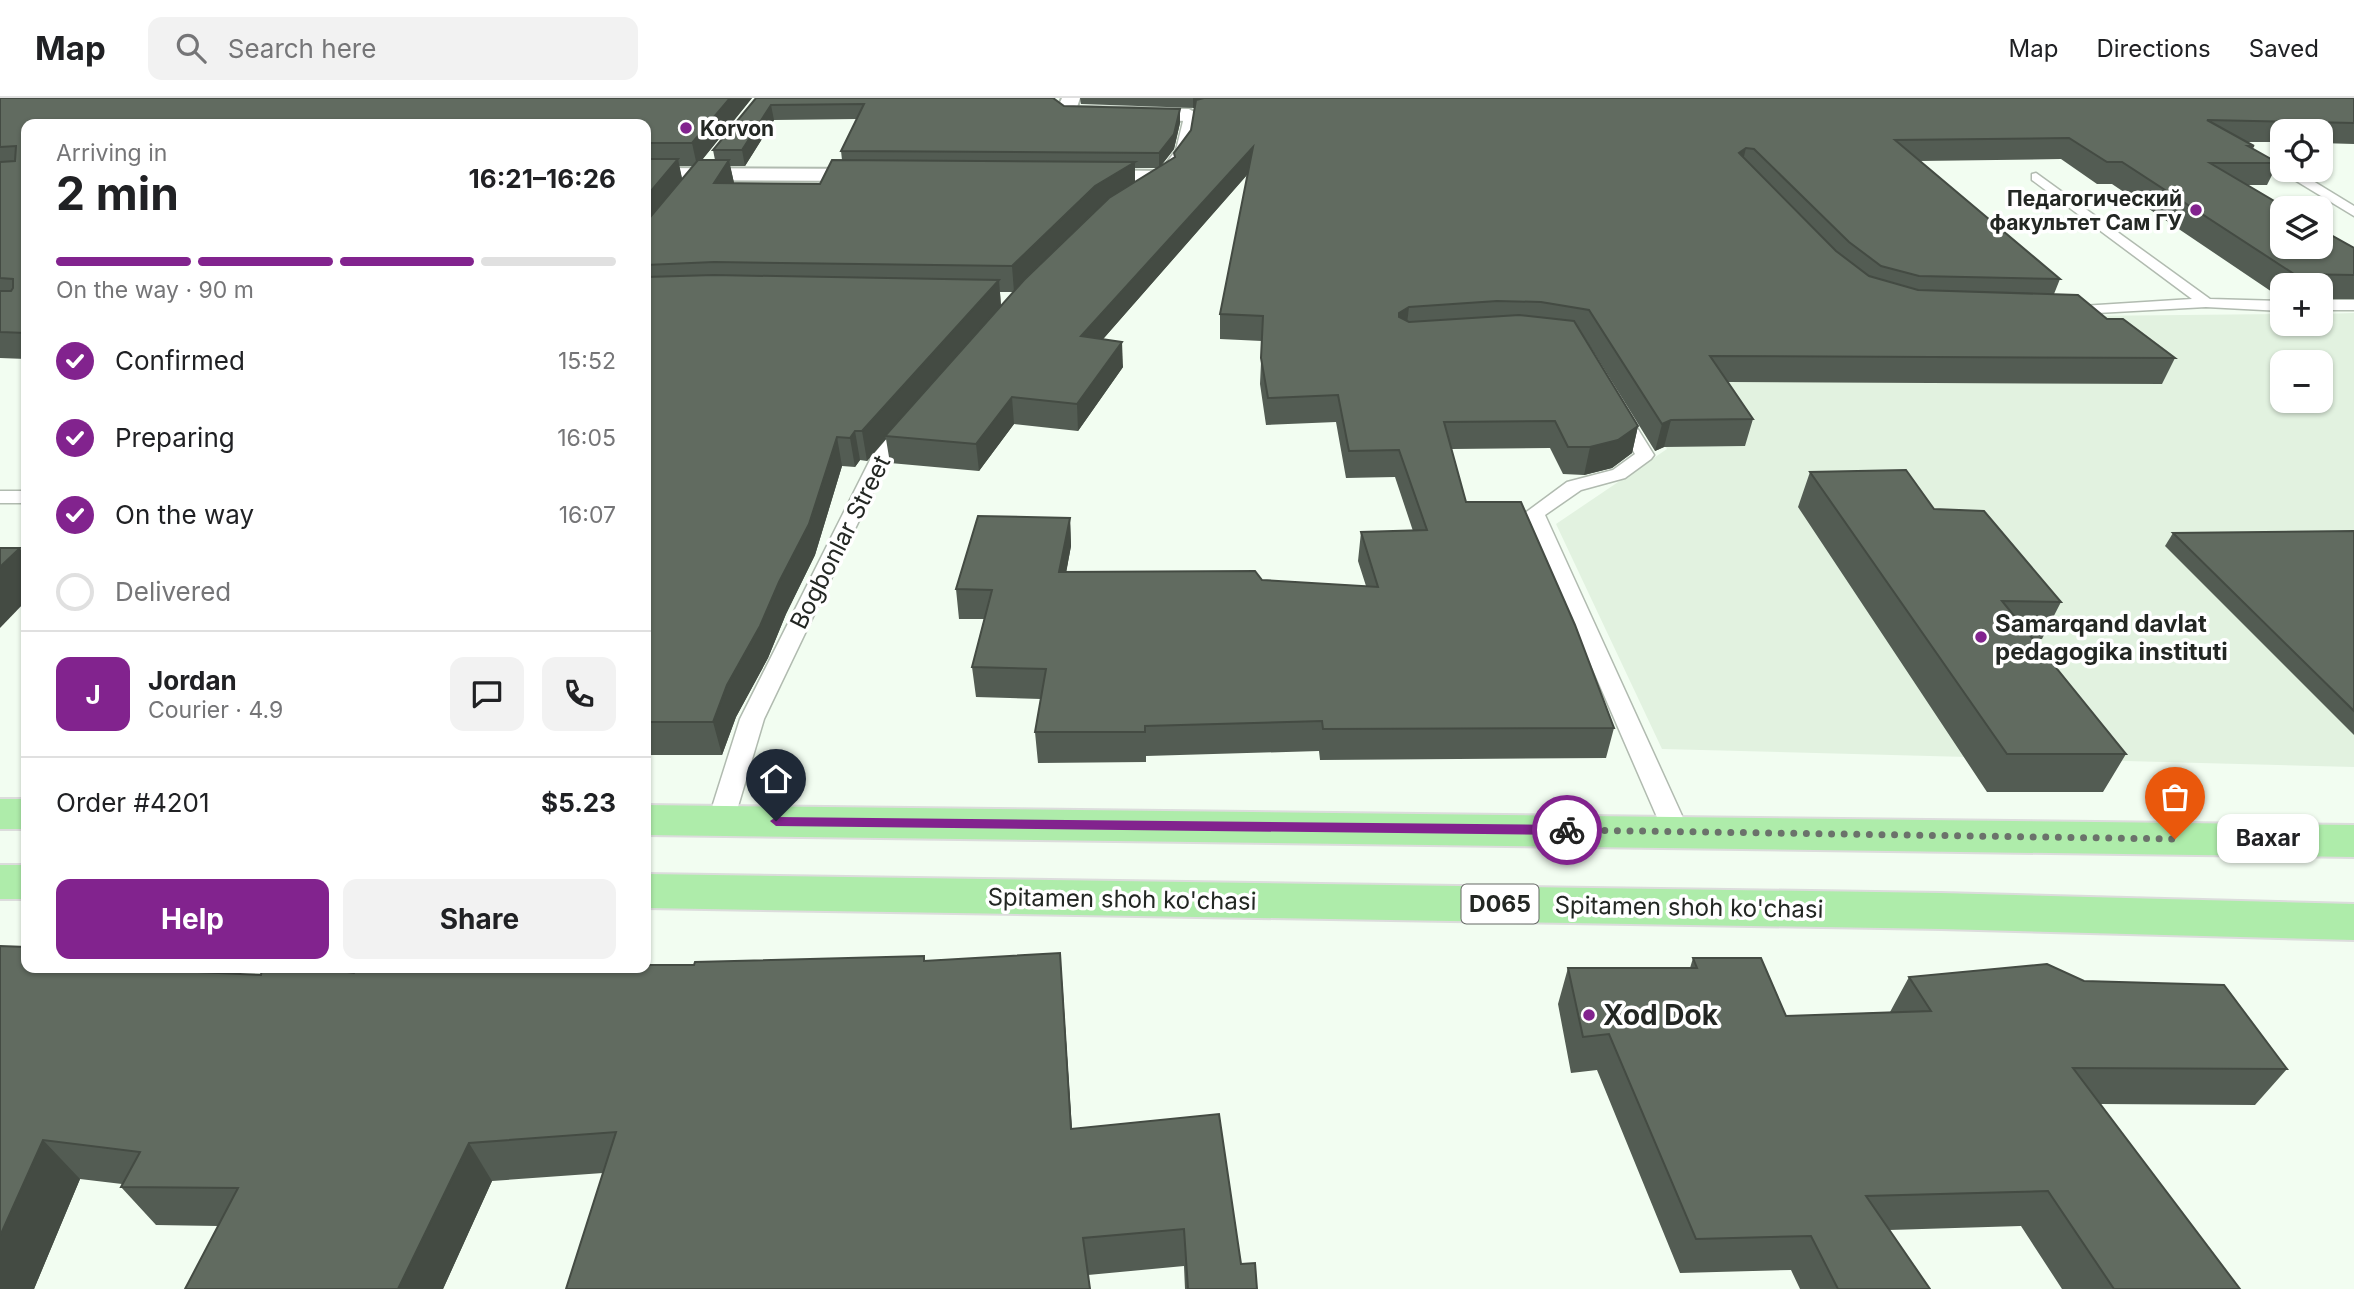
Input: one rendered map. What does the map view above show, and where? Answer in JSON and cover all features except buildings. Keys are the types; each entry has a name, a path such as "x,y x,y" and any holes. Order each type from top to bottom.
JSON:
{"main road":[{"path":"0,814 21,814"},
{"path":"651,820 2354,841"},
{"path":"0,882 21,882"},
{"name":"Spitamen shoh ko'chasi","path":"651,891 1941,911 2354,922"}],"street":[{"path":"1071,98 1065,112 1189,115"},
{"path":"651,174 903,175"},
{"path":"1066,176 1162,177"}],"lane":[{"path":"1142,190 1162,177 1182,150 1189,115 1228,106"},
{"path":"2036,177 2206,303"},
{"path":"2306,182 2354,212"},
{"path":"2053,312 2206,303 2270,306"},
{"path":"2333,305 2354,305"},
{"path":"1611,398 1645,455 1619,474 1574,486 1535,513 1676,831"},
{"name":"Bogbonlar Street","path":"721,821 752,719 820,577 881,456 917,414"},
{"path":"0,497 21,497"}],"shaded area":[{"name":"Samarqand davlat pedagogika instituti","path":"2354,313 2354,767 1662,749 1556,524 1667,449 1603,333 1790,319 2270,314 2270,336 2333,336 2333,314"}],"way so far":[{"path":"1567,830 2175,839"}],"place":[{"name":"Korvon","path":"686,128"},
{"name":"Педагогический факультет Сам ГУ","path":"2196,210"},
{"name":"Samarqand davlat pedagogika instituti","path":"1981,637"},
{"name":"Baxar","path":"2175,839"},
{"name":"Xod Dok","path":"1589,1015"}],"route":[{"path":"776,821 1567,830"}]}
